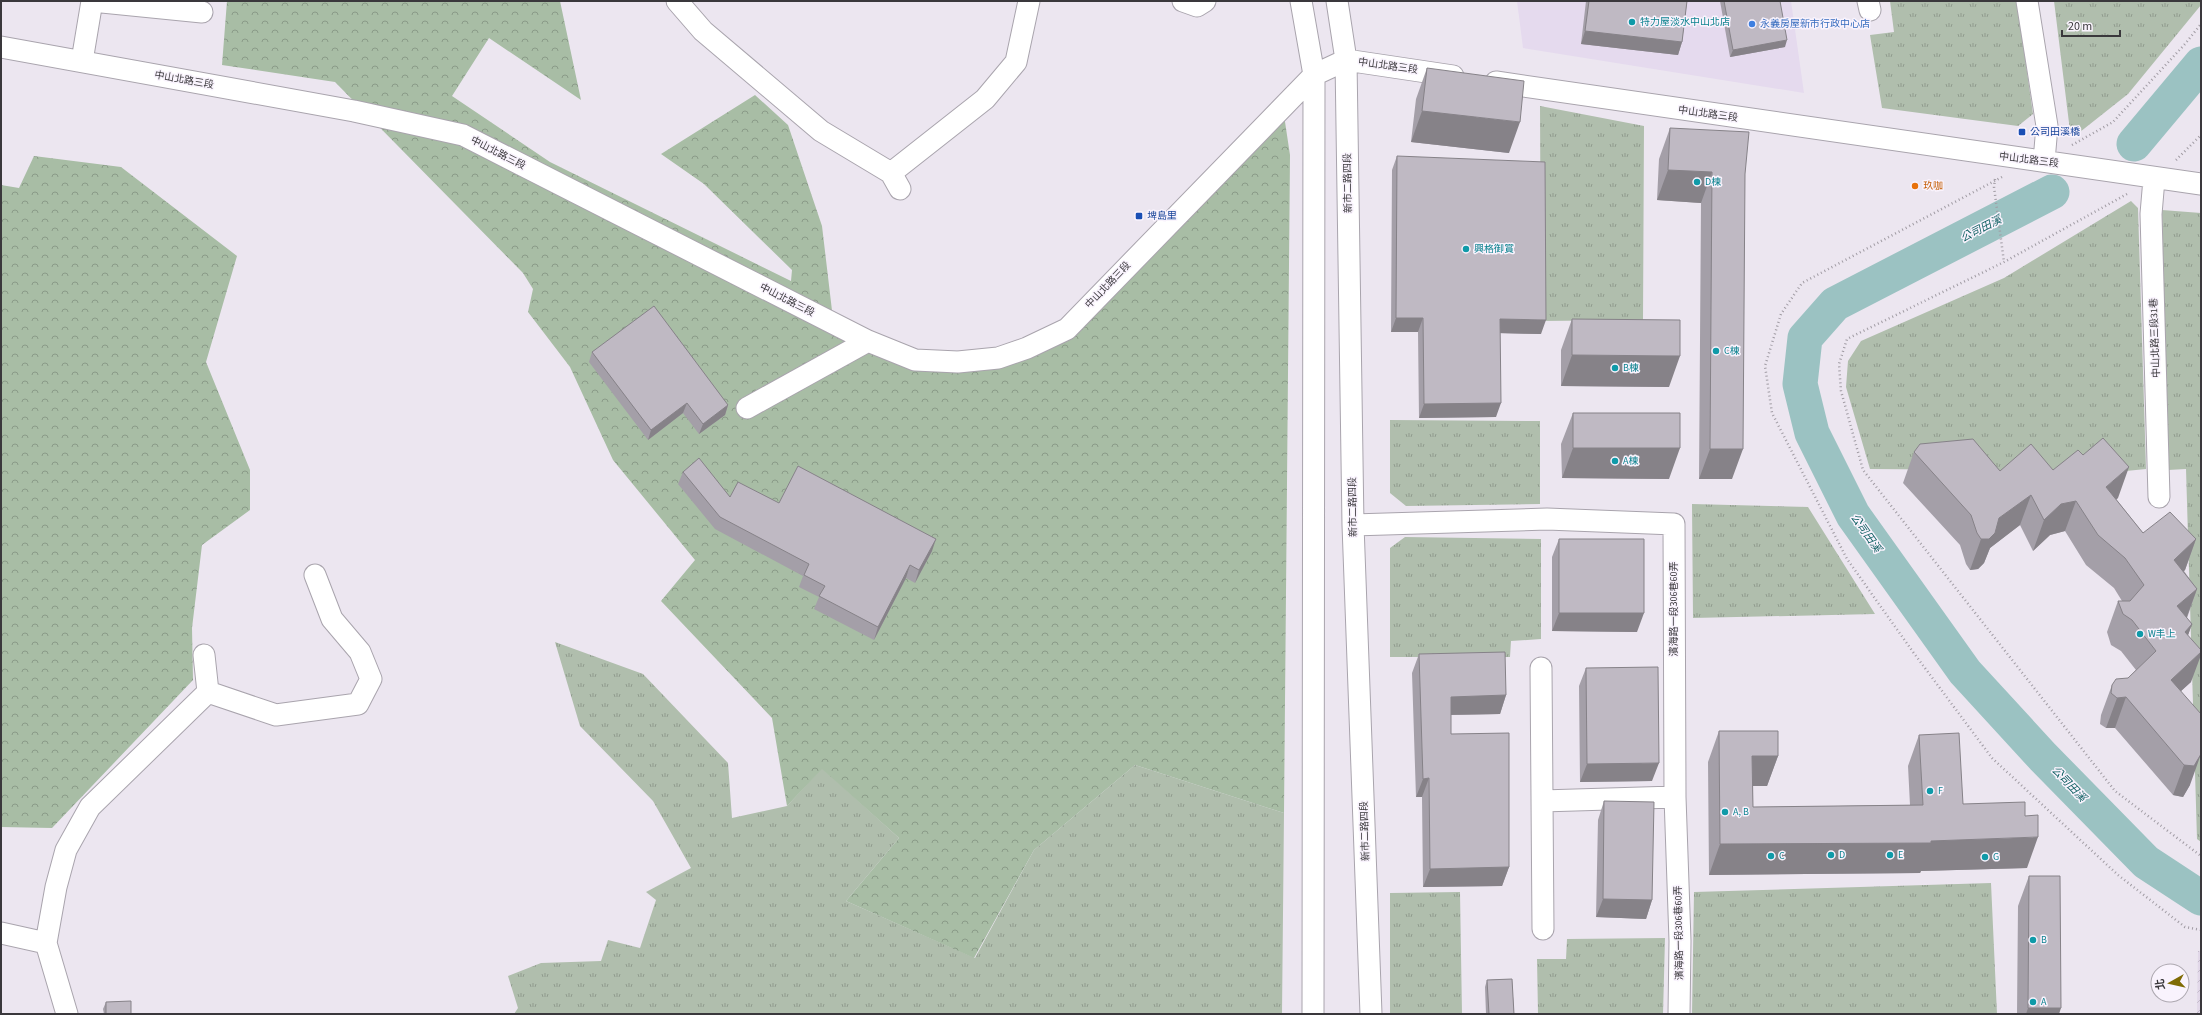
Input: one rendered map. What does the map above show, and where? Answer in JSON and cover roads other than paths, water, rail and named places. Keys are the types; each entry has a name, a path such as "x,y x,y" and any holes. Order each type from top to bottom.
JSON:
{"street":[{"path":"82,61 92,1 202,12"},
{"path":"677,1 703,31 821,131 895,181 985,99 1016,62 1029,1"},
{"path":"1184,1 1197,6 1205,1"},
{"path":"1301,1 1314,75 1313,1014"},
{"name":"新市二路四段","path":"1337,1 1346,60 1353,525 1371,1014"},
{"path":"2027,1 2047,126 2044,161"},
{"name":"中山北路三段","path":"1,47 354,111 463,135 868,341 914,360 958,362 998,358 1027,348 1067,329 1314,75 1346,60 1999,156 2044,161 2154,179 2201,184"},
{"name":"中山北路三段31巷","path":"2154,179 2151,214 2159,497"},
{"path":"747,408 868,341"},
{"name":"濱海路一段306巷60弄","path":"1353,525 1547,519 1674,524 1675,797 1680,941 1679,1014"},
{"path":"208,692 276,714 358,704 371,679 360,652 332,619 315,575"},
{"path":"204,655 208,692"},
{"path":"1541,668 1543,928"},
{"path":"67,1014 46,943 56,887 66,850 90,807 208,692"},
{"path":"1542,801 1675,797"},
{"path":"1,933 46,943"}],"waterway":[{"name":"公司田溪","path":"2134,144 2201,64"},
{"name":"公司田溪","path":"2052,192 1835,304 1805,338 1800,384 1812,433 1853,515 1965,672 2043,757 2146,862 2201,898"}],"place":[{"name":"特力屋淡水中山北店","path":"1632,22"},
{"name":"永義房屋新市行政中心店","path":"1752,24"},
{"name":"公司田溪橋","path":"2022,132"},
{"name":"D棟","path":"1697,182"},
{"name":"玖咖","path":"1915,186"},
{"name":"埤島里","path":"1139,216"},
{"name":"興格御賞","path":"1466,249"},
{"name":"C棟","path":"1716,351"},
{"name":"B棟","path":"1615,368"},
{"name":"A棟","path":"1615,461"},
{"name":"W丰上","path":"2140,634"},
{"name":"F","path":"1930,791"},
{"name":"A, B","path":"1725,812"},
{"name":"D","path":"1831,855"},
{"name":"E","path":"1890,855"},
{"name":"C","path":"1771,856"},
{"name":"G","path":"1985,857"},
{"name":"B","path":"2033,940"},
{"name":"A","path":"2033,1002"}]}
